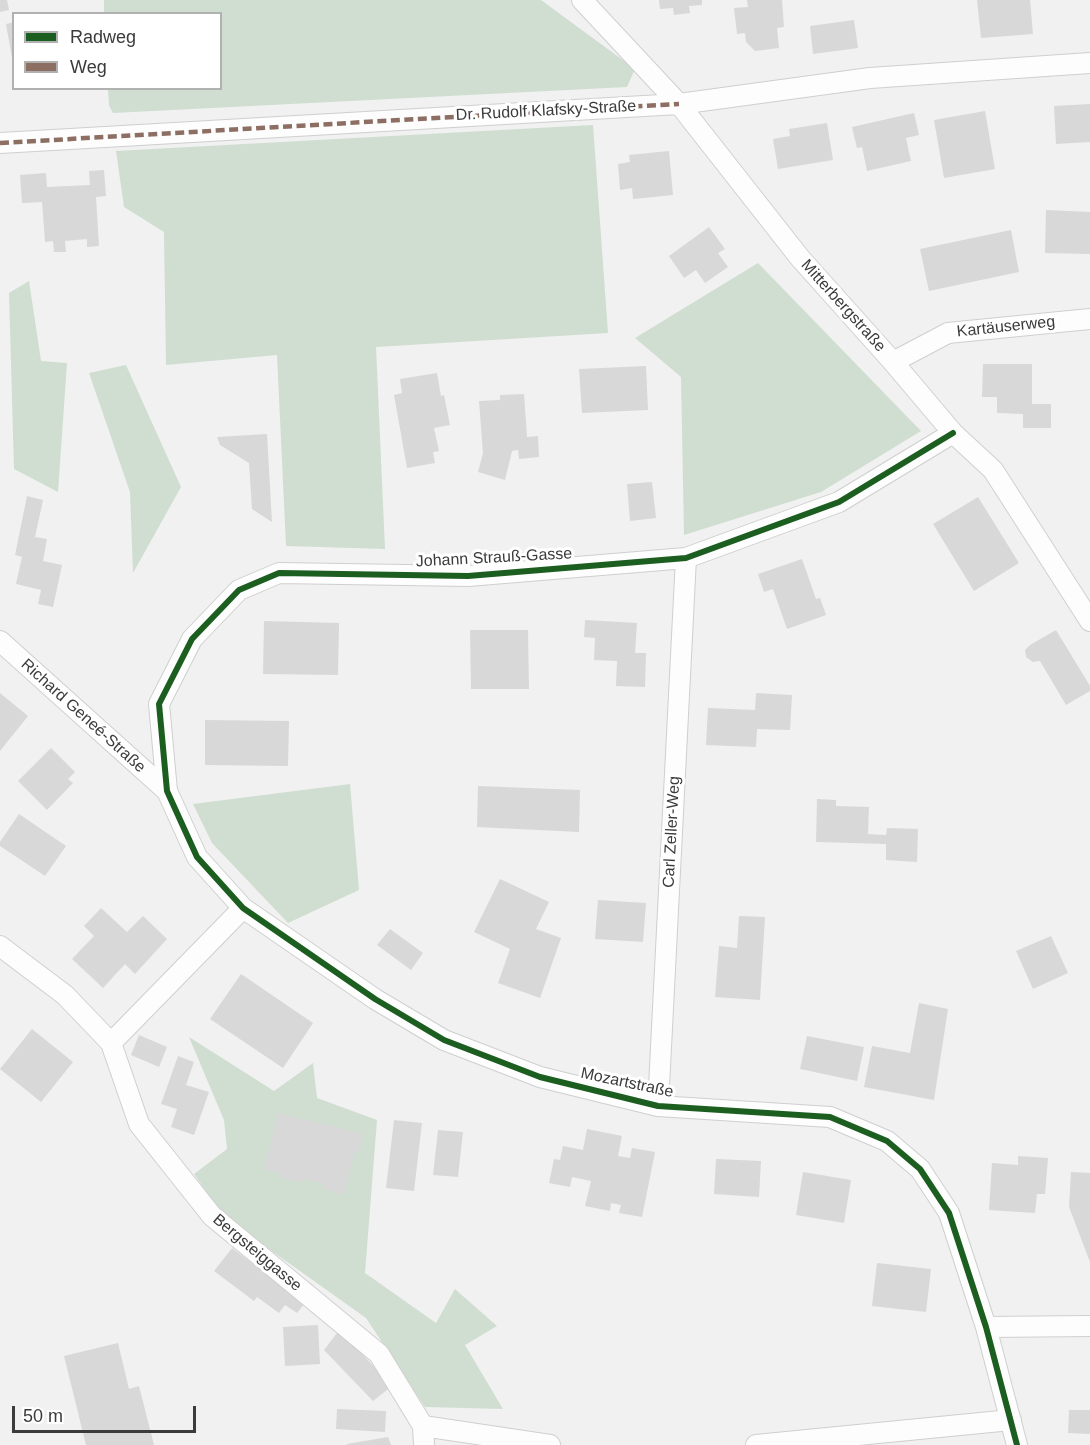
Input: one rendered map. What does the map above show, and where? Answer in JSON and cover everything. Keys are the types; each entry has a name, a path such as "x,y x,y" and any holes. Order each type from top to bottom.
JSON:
{"street":[{"name":"Mitterbergstraße","path":"582,0 679,104 800,258 953,433 993,470 1090,621"},
{"name":"Dr. Rudolf Klafsky-Straße","path":"0,143 679,104 870,78 1090,63"},
{"name":"Kartäuserweg","path":"893,362 948,333 1090,319"},
{"name":"Johann Strauß-Gasse","path":"167,791 159,705 192,639 238,590 279,573 468,576 686,558 839,502 953,433"},
{"name":"Carl Zeller-Weg","path":"658,1106 686,558"},
{"name":"Richard Geneé-Straße","path":"0,641 167,791"},
{"name":"Mozartstraße","path":"167,791 197,857 243,908 375,999 444,1040 540,1077 658,1106 830,1117 887,1141 920,1169 949,1213 986,1327 1017,1445"},
{"path":"111,1043 243,908"},
{"name":"Bergsteiggasse","path":"0,946 65,995 111,1043 139,1124 212,1216 379,1354 424,1435"},
{"path":"986,1327 1090,1326"},
{"path":"756,1445 1011,1420"},
{"path":"424,1435 550,1445"}],"green space":[{"path":"104,0 541,0 635,69 627,87 113,113 109,105 108,90 222,90 222,12 104,12"},
{"path":"593,125 608,333 376,347 385,549 286,546 277,355 166,365 164,232 124,207 116,151"},
{"path":"758,263 921,431 821,492 684,535 681,377 635,338"},
{"path":"29,281 41,361 67,363 58,492 14,469 9,293"},
{"path":"126,365 181,487 133,573 130,492 89,373"},
{"path":"350,784 359,890 288,923 212,843 193,804"},
{"path":"189,1037 274,1091 313,1063 317,1098 377,1120 365,1273 436,1323 455,1289 497,1326 465,1345 503,1409 425,1407 366,1318 224,1217 194,1174 227,1149 224,1120"}],"building":[{"path":"0,0 7,0 9,10 0,12"},
{"path":"659,0 702,0 702,5 689,6 690,13 674,15 673,8 660,9"},
{"path":"747,0 782,0 784,27 777,28 779,48 755,51 746,42 745,33 737,34 734,8 748,7"},
{"path":"977,0 1030,0 1033,34 981,38"},
{"path":"854,20 858,48 813,54 810,26"},
{"path":"12,22 12,58 6,24"},
{"path":"1090,104 1090,142 1056,144 1054,106"},
{"path":"985,111 995,169 944,178 934,120"},
{"path":"914,113 919,135 906,138 911,161 867,171 862,147 857,148 852,127"},
{"path":"827,123 833,160 778,169 773,139 790,136 789,129"},
{"path":"669,151 673,195 633,199 632,188 620,190 618,164 630,162 629,155"},
{"path":"104,170 106,196 96,197 99,246 87,247 87,239 65,241 66,252 54,252 53,241 45,242 42,202 22,203 20,175 46,173 47,187 90,185 89,171"},
{"path":"1046,210 1090,212 1090,254 1045,253"},
{"path":"709,227 725,249 718,253 728,267 705,283 696,270 684,278 669,256"},
{"path":"1011,230 1019,272 929,291 920,249"},
{"path":"983,364 1032,364 1032,404 1051,404 1051,428 1023,428 1023,414 997,413 997,397 982,397"},
{"path":"646,366 648,410 582,413 579,369"},
{"path":"437,373 450,425 434,428 439,451 433,452 435,463 407,468 394,395 402,393 400,379"},
{"path":"524,394 527,437 538,436 539,457 519,459 518,450 512,451 505,480 478,472 483,453 479,401 500,400 500,395"},
{"path":"267,434 272,522 252,509 249,463 220,445 217,437"},
{"path":"652,482 656,518 630,521 627,484"},
{"path":"27,496 43,500 35,537 47,539 43,561 62,565 53,607 38,604 41,590 16,584 22,557 15,555"},
{"path":"978,497 1019,563 974,591 933,524"},
{"path":"802,559 816,599 820,598 826,615 787,629 773,589 764,592 758,574"},
{"path":"585,620 637,623 635,653 646,653 645,687 616,686 617,661 594,660 595,638 584,637"},
{"path":"264,621 339,623 338,675 263,674"},
{"path":"470,630 528,630 529,689 471,689"},
{"path":"1056,630 1090,686 1090,691 1066,705 1040,661 1033,662 1026,657 1025,650"},
{"path":"0,693 28,716 0,751"},
{"path":"756,693 792,695 790,730 757,729 756,747 706,745 708,708 755,710"},
{"path":"205,720 289,721 288,766 205,765"},
{"path":"51,748 75,772 68,779 73,783 47,810 18,781"},
{"path":"478,786 580,790 579,832 477,827"},
{"path":"817,799 836,800 836,806 869,807 868,834 886,835 887,828 918,829 917,862 886,860 886,844 816,842"},
{"path":"19,814 66,846 45,876 0,846 0,842"},
{"path":"500,879 549,902 536,929 561,938 540,998 498,983 510,949 474,932"},
{"path":"598,900 646,903 643,942 595,939"},
{"path":"101,908 127,932 143,916 167,939 135,974 125,964 103,988 72,959 94,936 84,926"},
{"path":"739,916 765,917 760,1000 715,997 719,946 737,948"},
{"path":"390,929 423,953 411,970 377,945"},
{"path":"1051,936 1068,973 1033,989 1016,951"},
{"path":"241,974 313,1023 283,1068 210,1019"},
{"path":"919,1003 948,1009 934,1100 864,1087 872,1046 910,1053"},
{"path":"32,1029 73,1062 41,1102 0,1069"},
{"path":"139,1035 167,1047 159,1067 131,1055"},
{"path":"807,1036 864,1047 857,1081 800,1069"},
{"path":"178,1056 194,1062 186,1085 209,1092 194,1135 171,1127 177,1109 161,1104"},
{"path":"278,1113 364,1134 359,1153 355,1152 344,1195 323,1189 324,1184 303,1179 302,1183 279,1177 280,1173 264,1169"},
{"path":"394,1120 422,1123 414,1191 386,1188"},
{"path":"587,1129 622,1136 618,1156 630,1158 632,1148 655,1152 642,1217 619,1213 621,1205 611,1203 610,1211 585,1206 591,1181 572,1177 570,1187 549,1183 554,1159 560,1160 563,1146 583,1150"},
{"path":"438,1130 463,1132 458,1177 433,1175"},
{"path":"1018,1156 1048,1158 1045,1194 1037,1194 1035,1213 989,1210 992,1163 1018,1165"},
{"path":"716,1159 761,1161 759,1197 714,1194"},
{"path":"803,1172 851,1180 844,1223 796,1215"},
{"path":"1071,1172 1090,1173 1090,1262 1069,1207"},
{"path":"232,1248 305,1303 297,1313 285,1305 279,1313 257,1297 254,1301 214,1271"},
{"path":"877,1263 931,1269 926,1312 872,1306"},
{"path":"318,1325 320,1364 285,1366 283,1327"},
{"path":"337,1333 354,1345 392,1386 373,1401 324,1350"},
{"path":"118,1343 129,1389 139,1386 154,1445 86,1445 64,1356"},
{"path":"337,1409 386,1411 385,1432 336,1429"},
{"path":"1069,1410 1090,1410 1090,1434 1068,1433"},
{"path":"388,1437 391,1445 347,1445 347,1444"}],"marked path":[{"path":"0,143 679,104"}],"cycle path":[{"path":"953,433 839,502 686,558 468,576 279,573 239,590 192,639 159,704 167,791 197,857 243,908 375,999 444,1040 540,1077 658,1106 830,1117 887,1141 920,1169 949,1213 986,1327 1017,1445"}]}
